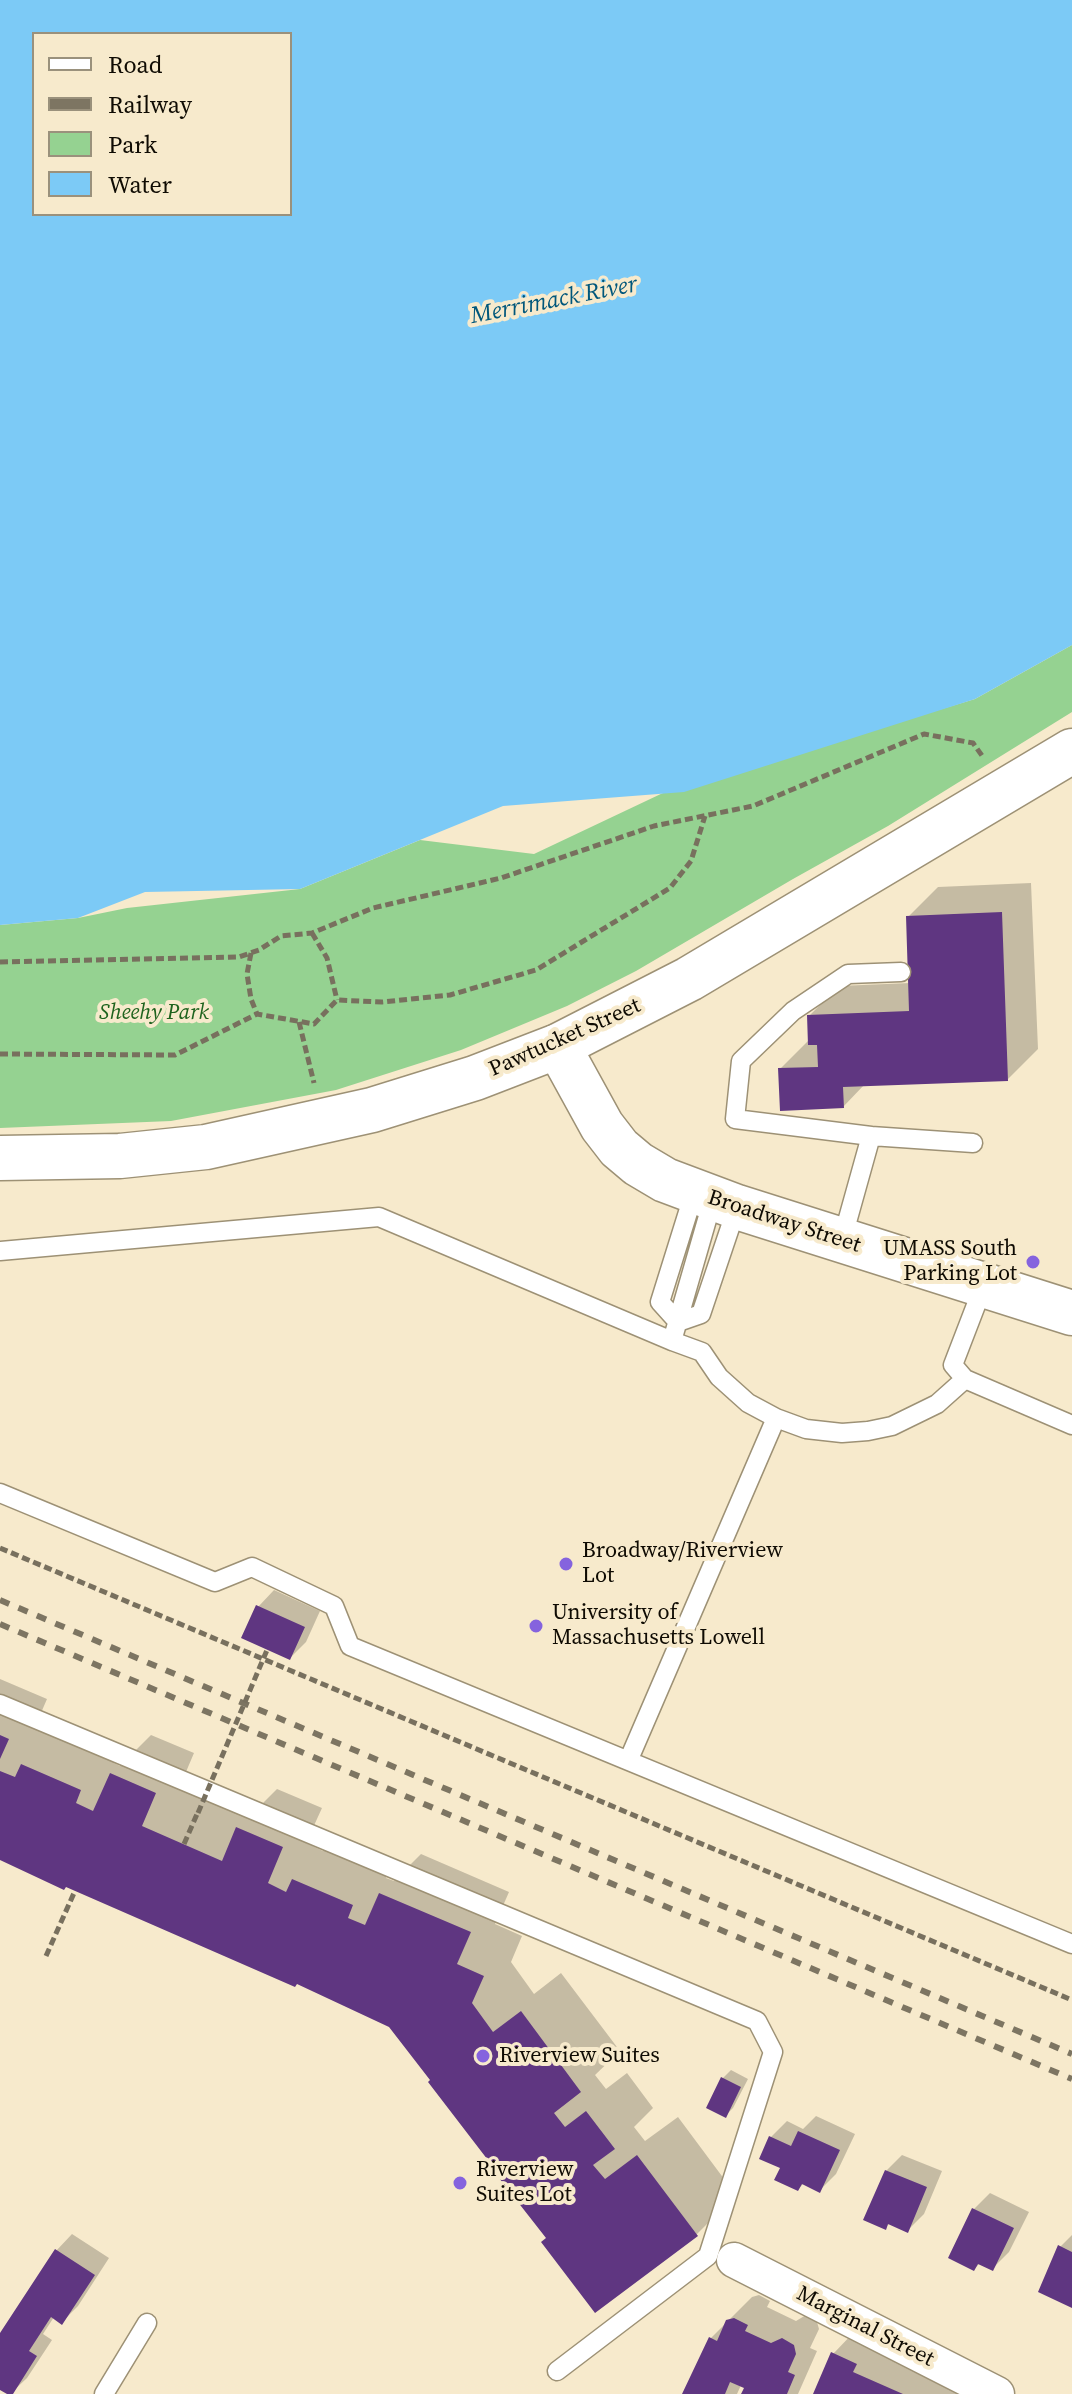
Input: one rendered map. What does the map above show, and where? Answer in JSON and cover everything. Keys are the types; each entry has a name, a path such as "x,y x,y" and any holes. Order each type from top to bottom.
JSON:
{"main road":[{"name":"Pawtucket Street","path":"0,1158 120,1156 206,1147 372,1110 475,1078 558,1046 689,979 1072,751"},
{"name":"Broadway Street","path":"558,1046 602,1126 619,1148 665,1180 715,1200 1072,1313"}],"street":[{"name":"Marginal Street","path":"734,2260 997,2394"}],"lane":[{"path":"901,972 848,974 793,1011 741,1061 735,1119 871,1136 973,1143"},
{"path":"842,1240 871,1136"},
{"path":"678,1322 701,1314 715,1200"},
{"path":"678,1322 660,1302 715,1200"},
{"path":"0,1251 379,1217 702,1352 719,1377 748,1403 806,1429 842,1433 892,1426 937,1404 965,1379"},
{"path":"983,1287 953,1365 965,1379 1072,1425"},
{"path":"672,1341 678,1322"},
{"path":"629,1759 776,1418"},
{"path":"0,1493 215,1582 252,1567 334,1606 350,1646 1072,1944"},
{"path":"0,1704 757,2021 773,2052 708,2256 557,2371"},
{"path":"104,2394 147,2323"}],"path":[{"path":"0,962 239,957 281,936 312,933 373,908 501,878 654,826 753,806 924,734 973,743 1006,791"},
{"path":"0,1054 175,1055 257,1014 314,1024 337,1000 382,1002 450,995 536,970 670,888 691,861 705,816"},
{"path":"312,933 327,958 337,1000"},
{"path":"252,952 247,974 257,1014"},
{"path":"299,1022 323,1122"},
{"path":"0,1548 1072,2000"},
{"path":"184,1844 266,1652 258,1657"},
{"path":"46,1956 74,1893"}],"green space":[{"name":"Sheehy Park","path":"1072,645 1072,712 888,826 636,971 567,1006 461,1050 336,1090 171,1121 0,1128 0,925 300,889 420,840 534,854 665,792 975,699"}],"water":[{"name":"Merrimack River","path":"0,0 1072,0 1072,645 975,699 684,792 503,806 300,889 145,892 78,918 0,925"}],"building":[{"path":"1002,912 1008,1081 843,1087 844,1108 780,1111 778,1068 818,1067 817,1045 808,1045 807,1015 909,1011 906,916"},
{"path":"256,1605 305,1627 290,1660 241,1638"},
{"path":"0,1735 9,1739 0,1759"},
{"name":"Riverview Suites","path":"21,1764 81,1790 76,1803 93,1811 110,1773 156,1793 142,1826 222,1861 236,1827 283,1847 268,1883 286,1892 292,1879 353,1905 348,1918 365,1925 379,1893 471,1932 457,1964 484,1976 472,2003 493,2032 521,2011 581,2092 554,2113 565,2127 586,2111 615,2149 593,2165 605,2179 637,2155 698,2236 595,2313 541,2242 546,2238 389,2027 297,1984 295,1987 0,1860 0,1771 15,1777"},
{"path":"721,2077 741,2087 726,2118 706,2108"},
{"path":"798,2131 840,2150 820,2193 802,2184 798,2191 774,2180 780,2168 759,2159 769,2136 791,2146"},
{"path":"885,2170 927,2187 908,2233 888,2224 886,2230 863,2220"},
{"path":"972,2208 1014,2228 993,2271 978,2264 974,2271 948,2258"},
{"path":"1058,2245 1072,2252 1072,2308 1038,2292"},
{"path":"55,2249 95,2275 62,2325 51,2317 29,2351 37,2356 13,2394 7,2394 0,2390 0,2333"},
{"path":"734,2318 748,2325 745,2331 771,2343 782,2338 794,2345 796,2354 788,2372 795,2375 787,2394 741,2394 744,2388 730,2382 725,2394 682,2394 709,2337 717,2341 726,2320"},
{"path":"831,2352 857,2364 853,2372 903,2394 813,2394"}],"railway":[{"path":"0,1600 1072,2054"},
{"path":"0,1624 1072,2079"}],"place":[{"name":"UMASS South Parking Lot","path":"1033,1262"},
{"name":"Broadway/Riverview Lot","path":"566,1564"},
{"name":"University of Massachusetts Lowell","path":"536,1626"},
{"name":"Riverview Suites","path":"483,2056"},
{"name":"Riverview Suites Lot","path":"460,2183"}]}
